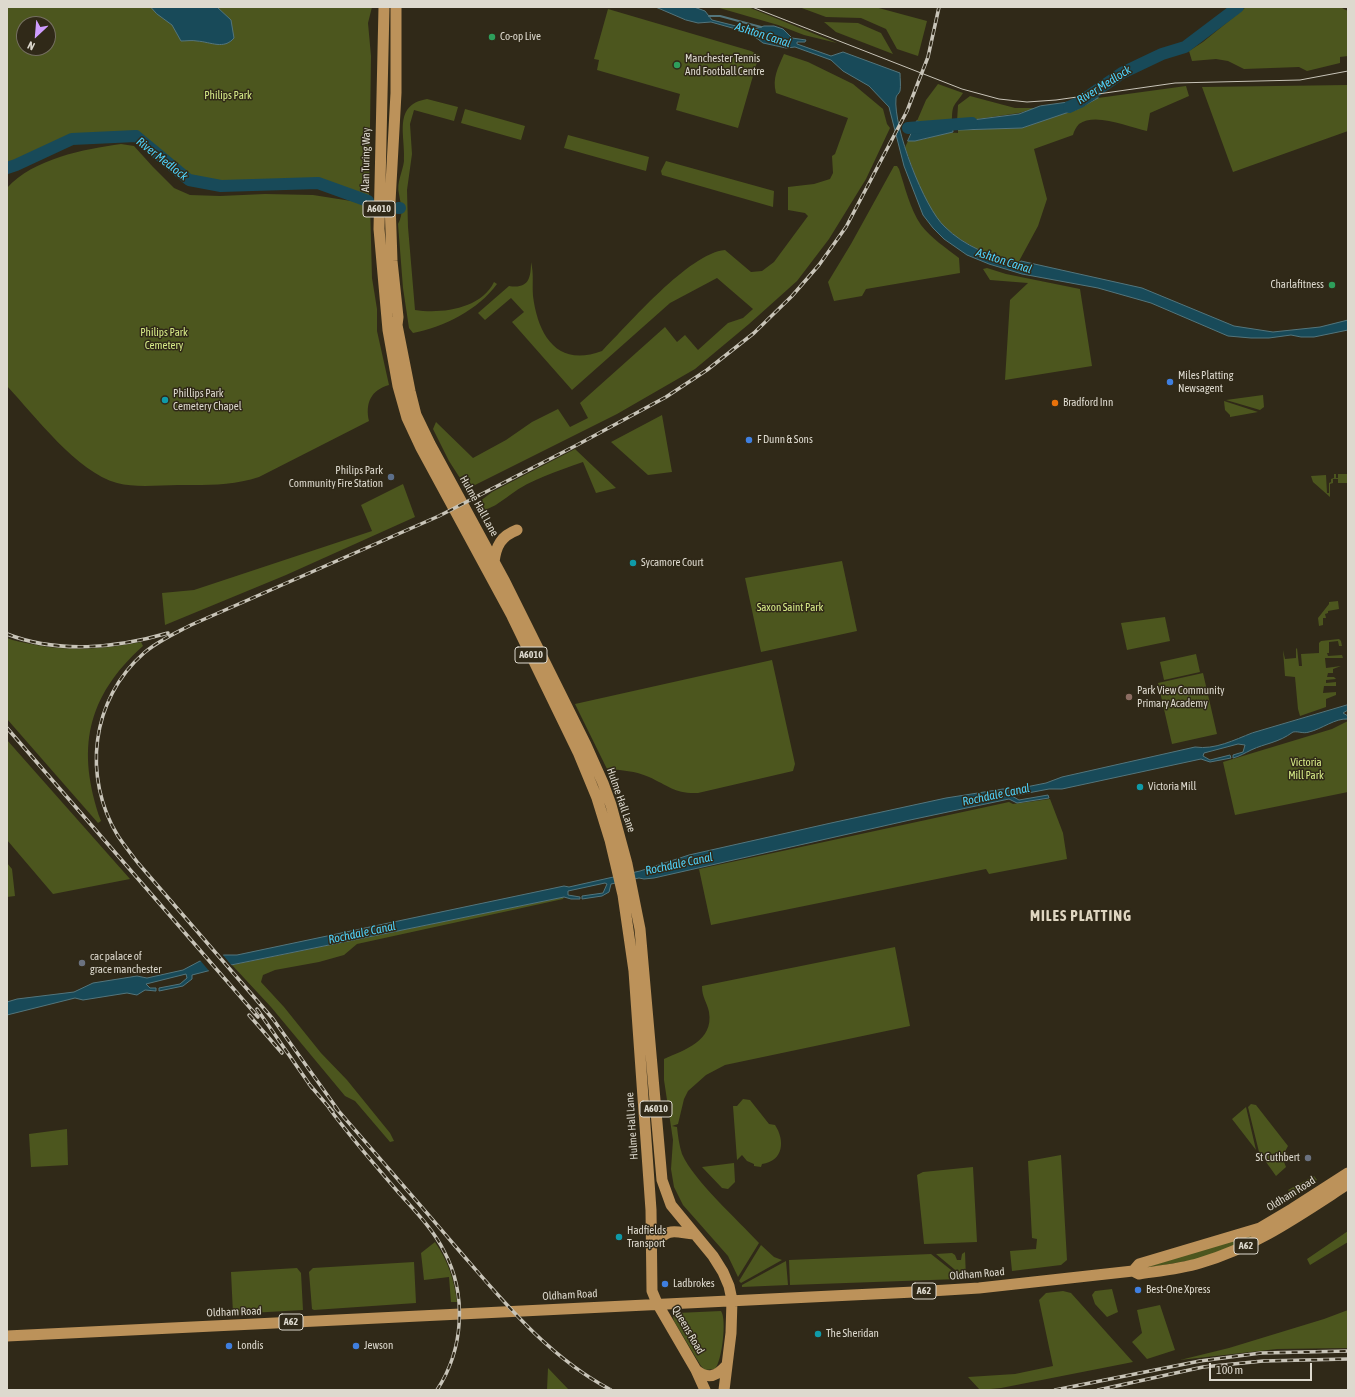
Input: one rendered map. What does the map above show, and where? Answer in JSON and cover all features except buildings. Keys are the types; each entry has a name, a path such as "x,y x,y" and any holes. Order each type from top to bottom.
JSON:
{"highway":[{"name":"Alan Turing Way","path":"384,7 379,199 380,256 388,330 408,407"},
{"name":"A6010","path":"396,7 397,80 390,187 390,229 398,317 397,325 408,407"},
{"path":"381,79 397,80"},
{"name":"Hulme Hall Lane","path":"408,407 430,444 494,562 603,782 622,865 623,895 634,971 652,1244 652,1290 657,1303"},
{"name":"Hulme Hall Lane","path":"408,407 420,448 502,597 578,752 598,798 622,865 632,887 640,929 645,971 662,1180 671,1205 719,1264 727,1281 732,1300"},
{"path":"494,562 495,554 500,541 506,535 516,530"},
{"name":"Oldham Road","path":"1132,1271 1139,1264 1260,1228 1348,1173"},
{"name":"Oldham Road","path":"7,1336 979,1288 1132,1271 1139,1274 1186,1267 1238,1249 1283,1226 1348,1184"},
{"path":"652,1244 664,1234 672,1231 694,1234"},
{"name":"A6010","path":"724,1390 730,1342 732,1300"},
{"name":"Queens Road","path":"657,1303 696,1370 705,1390"},
{"name":"Queens Road","path":"696,1370 705,1376 711,1376 719,1374 726,1366"}],"green space":[{"name":"Philips Park","path":"7,7 372,7 368,23 371,56 369,200 318,181 221,185 189,179 136,135 71,138 16,164 7,166"},
{"path":"716,7 748,7 837,43 804,35 778,25"},
{"path":"799,7 875,7 927,21 918,56 897,49 886,29 861,18 826,17"},
{"path":"1246,7 1340,7 1348,11 1348,56 1340,57 1340,63 1307,71 1299,67 1244,69 1228,61 1216,59 1192,61 1189,51 1203,42"},
{"name":"Manchester Tennis And Football Centre","path":"608,9 751,51 759,55 738,128 676,110 680,94 597,70 599,60 594,59"},
{"path":"824,22 858,23 881,33 893,54 836,32"},
{"path":"784,54 808,62 853,84 883,109 887,124 890,128 866,179 829,239 797,281 749,324 695,369 617,414 467,489 449,461 433,429 436,422 473,458 506,440 532,422 558,409 570,427 588,418 580,403 665,327 677,342 685,335 698,350 728,323 743,318 753,309 717,278 670,303 572,390 512,322 524,312 511,298 485,320 478,313 509,286 520,286 527,282 531,262 533,275 533,296 540,323 545,335 552,344 562,351 573,355 586,355 602,351 643,308 677,276 694,263 710,254 725,250 751,272 762,271 774,262 808,216 805,213 788,210 788,187 814,184 830,179 833,173 832,156 835,154 848,118 776,93 775,78"},
{"path":"938,84 963,93 953,108 952,122 928,126 917,121 926,100"},
{"path":"1348,85 1348,131 1233,172 1202,87"},
{"path":"1186,86 1189,96 1150,113 1147,131 1122,124 1094,119 1079,124 1073,135 1034,149 1047,199 1038,226 1018,263 997,257 976,248 947,230 934,214 924,196 905,147 908,141 958,133 958,130 1022,128 1078,109 1098,98"},
{"path":"970,96 1015,108 1036,108 1019,113 957,122 958,105"},
{"path":"427,99 458,107 454,121 414,110 410,124 412,154 407,190 408,227 415,310 436,311 459,308 480,298 488,291 494,282 497,284 480,302 460,316 437,326 413,333 409,328 403,288 398,224 400,220 401,206 398,186 404,161 403,123 405,115 409,108 416,102"},
{"path":"465,109 525,126 521,140 461,123"},
{"path":"568,135 649,157 646,171 564,148"},
{"name":"Philips Park Cemetery","path":"121,144 134,146 174,188 190,195 313,195 370,204 372,278 377,309 377,331 389,385 378,390 371,398 368,408 369,421 259,477 249,480 219,484 140,486 117,483 102,477 87,467 58,442 30,412 7,386 7,188 18,178 31,170 60,157 76,152"},
{"path":"666,161 774,191 773,207 662,175 661,171"},
{"path":"894,166 897,166 899,169 917,219 934,239 959,258 960,273 866,289 862,296 834,301 828,282"},
{"path":"987,268 1006,274 1080,289 1092,366 1005,380 1010,300 1028,283 990,280 983,269"},
{"path":"1263,395 1264,407 1260,410 1226,400"},
{"path":"1224,401 1258,412 1230,417 1225,410"},
{"path":"662,415 672,472 648,475 611,442"},
{"path":"575,449 616,488 596,493 583,462 554,472 527,484 488,509 480,510 475,505 492,492"},
{"path":"1334,474 1336,474 1336,478 1338,478 1338,474 1348,474 1348,483 1338,483 1338,479 1333,479 1333,483 1330,484 1330,497 1313,482 1311,476 1326,475 1327,493 1329,493 1329,483 1331,482 1331,479 1334,478"},
{"path":"403,484 415,517 286,575 165,625 162,593 194,590 372,531 361,505"},
{"name":"Saxon Saint Park","path":"842,561 857,631 761,652 745,578"},
{"path":"1338,601 1339,609 1328,611 1328,613 1325,614 1326,618 1323,618 1323,625 1319,626 1318,618 1329,602"},
{"path":"1165,617 1170,641 1127,650 1121,623"},
{"path":"7,638 31,644 73,649 100,648 141,642 143,646 124,665 109,685 98,705 91,726 88,748 89,771 93,795 101,821 98,823 7,719"},
{"path":"1339,639 1342,646 1339,646 1338,641 1329,642 1329,653 1327,653 1328,656 1342,655 1343,658 1325,658 1326,668 1341,666 1333,669 1333,673 1328,673 1327,677 1334,677 1336,679 1326,680 1326,683 1336,682 1336,686 1324,686 1323,693 1336,692 1336,695 1326,699 1326,707 1300,716 1295,677 1285,676 1283,650 1285,659 1296,658 1297,648 1299,666 1302,666 1301,654 1319,653 1319,643 1321,641"},
{"path":"1196,654 1200,672 1164,680 1160,662"},
{"path":"772,660 795,764 793,771 698,793 678,791 639,773 607,769 575,704"},
{"path":"1203,673 1217,734 1172,744 1158,683"},
{"name":"Victoria Mill Park","path":"1348,721 1348,792 1235,815 1223,762 1332,729"},
{"path":"7,740 130,879 53,894 7,840"},
{"path":"1050,799 1063,833 1067,859 989,874 986,869 711,925 699,869 1009,802 1013,804"},
{"path":"7,863 12,869 15,896 7,897"},
{"path":"564,897 563,899 357,944 344,955 319,962 275,970 263,975 261,982 284,1007 321,1053 347,1080 390,1133 394,1141 390,1142 355,1101 345,1096 271,1007 232,965"},
{"path":"895,947 910,1026 725,1065 706,1075 688,1091 684,1099 678,1124 672,1126 677,1127 682,1154 688,1165 706,1188 759,1243 738,1277 728,1256 683,1205 674,1187 671,1169 673,1140 664,1080 664,1059 696,1043 707,1030 709,1012 702,986"},
{"path":"743,1099 750,1100 769,1124 775,1125 780,1137 780,1149 775,1159 762,1164 761,1167 754,1166 754,1164 747,1161 742,1155 737,1160 733,1106 737,1106"},
{"path":"1251,1104 1256,1105 1288,1146 1282,1157 1286,1167 1276,1176 1259,1152 1248,1107"},
{"path":"1246,1107 1256,1150 1232,1119"},
{"path":"67,1129 68,1165 31,1167 29,1134"},
{"path":"1061,1155 1067,1260 1061,1265 1012,1271 1010,1251 1036,1249 1037,1239 1032,1238 1028,1161"},
{"path":"734,1163 735,1182 728,1189 722,1188 702,1167"},
{"path":"973,1167 977,1242 924,1244 917,1175 923,1172"},
{"path":"1314,1176 1317,1180 1293,1196 1288,1190"},
{"path":"1348,1231 1348,1242 1310,1265 1307,1259"},
{"path":"1250,1235 1252,1239 1199,1259 1140,1269"},
{"path":"435,1242 444,1256 450,1270 457,1302 451,1302 449,1277 424,1280 421,1253"},
{"path":"761,1245 774,1257 782,1260 741,1283 739,1281"},
{"path":"965,1252 966,1279 936,1254 952,1253 955,1255 957,1260 961,1260 962,1254"},
{"path":"931,1254 960,1277 959,1279 790,1285 789,1260"},
{"path":"786,1261 788,1285 742,1287 742,1285"},
{"path":"414,1262 416,1303 312,1309 309,1272 313,1268"},
{"path":"297,1268 301,1273 303,1310 233,1314 231,1272"},
{"path":"1112,1289 1118,1312 1107,1317 1095,1304 1092,1295 1095,1291"},
{"path":"1063,1291 1071,1293 1133,1362 1001,1388 980,1390 968,1377 1015,1374 1053,1366 1039,1300 1046,1293"},
{"path":"1160,1305 1175,1350 1147,1359 1132,1342 1142,1333 1137,1310"},
{"path":"1348,1310 1348,1348 1277,1349 1180,1360 1229,1348 1324,1319"},
{"path":"721,1311 723,1315 724,1331 720,1358 715,1369 705,1370 701,1366 674,1321 673,1316 677,1313"},
{"path":"548,1368 569,1390 547,1390"}],"water":[{"path":"151,7 217,7 231,20 234,38 226,44 181,41 172,25 157,14"},
{"name":"Ashton Canal","path":"656,7 694,7 705,11 712,20 748,29 774,26 783,29 792,38 806,40 805,42 797,42 797,44 831,56 843,52 900,73 900,92 896,97 896,111 899,128 919,185 928,203 945,227 961,240 979,250 998,258 1018,263 1021,261 1142,288 1234,326 1273,332 1320,327 1348,320 1348,330 1314,337 1291,335 1269,338 1251,338 1228,336 1151,303 1098,288 1022,274 989,264 967,255 944,239 923,215 904,166 889,107 869,86 843,71 831,60 795,47 786,48 763,43 750,33 711,22 698,23 686,20"},
{"path":"1098,98 1078,109 1022,128 958,130 957,122 1019,114 1040,106"},
{"path":"917,121 928,126 952,122 953,132 915,141 908,141"},
{"name":"Rochdale Canal","path":"1348,705 1348,710 1343,713 1348,716 1348,719 1338,720 1307,733 1293,732 1233,758 1233,755 1243,752 1245,745 1238,744 1204,753 1203,756 1210,760 1230,755 1231,758 1210,762 1201,759 1062,789 1049,789 1012,796 1019,800 1048,795 1049,798 1017,803 1009,799 654,878 639,878 611,884 609,892 602,896 582,899 582,896 603,893 607,884 605,883 568,891 568,895 580,897 580,899 564,897 231,965 192,975 192,979 183,986 159,991 159,988 180,984 187,978 186,974 146,984 150,988 156,988 156,991 145,990 137,995 127,993 83,1000 75,998 7,1015 7,1002 17,999 74,992 93,983 137,976 147,978 183,970 200,961 224,955 237,955 564,886 569,887 640,871 689,855 946,798 1003,789 1011,790 1195,747 1202,748 1217,746 1252,733"}],"pier":[{"path":"222,954 233,967 210,972 199,959"}],"waterway":[{"name":"River Medlock","path":"1069,107 1080,102 1122,73 1162,54 1185,47 1238,7"},
{"name":"Ashton Canal","path":"709,16 720,16 761,27"},
{"name":"River Medlock","path":"908,128 972,123"},
{"name":"River Medlock","path":"7,168 72,139 136,136 189,180 221,186 318,183 368,201"}],"tram line":[{"path":"752,7 962,89 999,99 1027,102 1056,100 1175,83 1300,80 1348,71"}],"railway":[{"path":"338,1110 273,1019 138,863 118,836 107,813 99,789 96,764 98,740 103,716 113,693 126,672 144,653 166,638 191,625 439,516 577,445 666,397 707,370 754,333 792,296 819,265 846,227 907,111 928,57 939,7"},
{"path":"7,634 46,644 88,647 128,642 168,633"},
{"path":"7,728 258,1017"},
{"path":"257,1009 312,1088"},
{"path":"249,1015 282,1053"},
{"path":"309,1084 333,1112"},
{"path":"335,1107 491,1287 527,1326 566,1361 611,1390"},
{"path":"329,1108 363,1151 429,1228 440,1243 451,1268 459,1303 457,1339 453,1357 437,1390"},
{"path":"1055,1390 1200,1361 1261,1353 1348,1351"},
{"path":"1098,1390 1203,1367 1263,1361 1348,1359"}],"place":[{"name":"Co-op Live","path":"492,37"},
{"name":"Manchester Tennis And Football Centre","path":"677,65"},
{"name":"Charlafitness","path":"1332,285"},
{"name":"Miles Platting Newsagent","path":"1170,382"},
{"name":"Phillips Park Cemetery Chapel","path":"165,400"},
{"name":"Bradford Inn","path":"1055,403"},
{"name":"F Dunn & Sons","path":"749,440"},
{"name":"Philips Park Community Fire Station","path":"391,477"},
{"name":"Sycamore Court","path":"633,563"},
{"name":"Park View Community Primary Academy","path":"1129,697"},
{"name":"Victoria Mill","path":"1140,787"},
{"name":"cac palace of grace manchester","path":"82,963"},
{"name":"St Cuthbert","path":"1308,1158"},
{"name":"Hadfields Transport","path":"619,1237"},
{"name":"Ladbrokes","path":"665,1284"},
{"name":"Best-One Xpress","path":"1138,1290"},
{"name":"The Sheridan","path":"818,1334"},
{"name":"Londis","path":"229,1346"},
{"name":"Jewson","path":"356,1346"}],"district":[{"name":"MILES PLATTING","path":"1081,916"}]}
